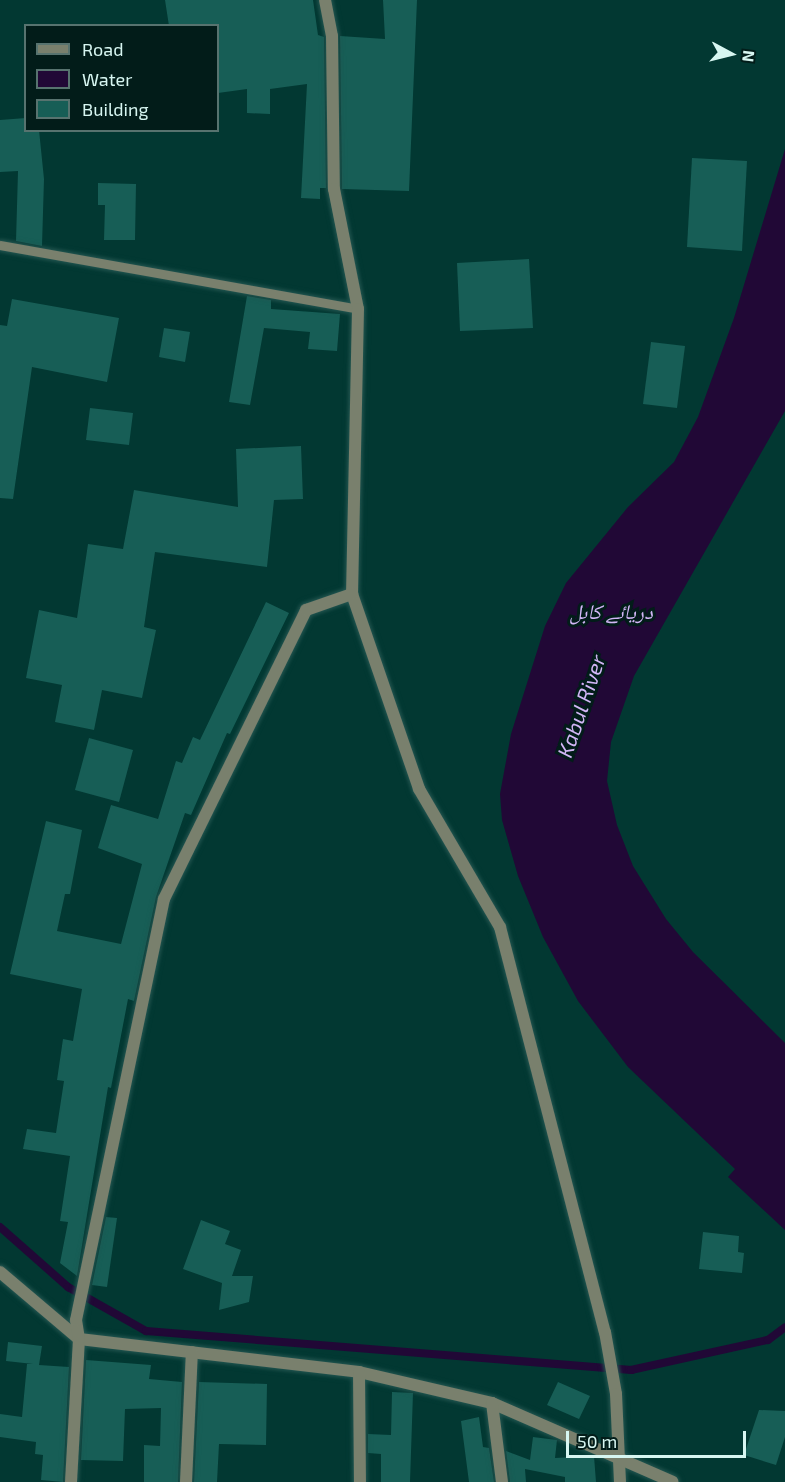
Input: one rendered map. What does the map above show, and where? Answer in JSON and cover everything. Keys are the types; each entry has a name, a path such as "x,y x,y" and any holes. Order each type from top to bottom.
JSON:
{"street":[{"path":"325,0 332,36 334,189 358,309 352,594 419,789 500,927 605,1332 616,1394 620,1482"},
{"path":"71,1482 78,1339 76,1320 164,899 306,610 352,594"},
{"path":"0,1272 78,1339 359,1372 492,1403 617,1455 673,1482"},
{"path":"186,1482 192,1352"},
{"path":"359,1372 360,1482"},
{"path":"492,1403 502,1482"}],"lane":[{"path":"0,245 358,309"}],"water":[{"path":"785,149 785,411 634,676 611,742 607,781 617,825 633,866 666,919 693,952 785,1043 785,1230 728,1177 735,1169 628,1067 578,1001 543,937 518,876 502,820 500,794 511,734 545,626 566,583 628,507 674,462 698,417 734,318"}],"building":[{"path":"165,0 313,0 318,35 324,37 326,188 320,188 320,199 301,198 307,84 270,89 270,114 247,113 247,89 219,93 219,24 169,24"},
{"path":"383,0 417,0 409,191 342,189 340,36 385,39"},
{"path":"24,118 24,132 39,132 44,179 42,246 16,241 18,171 0,172 0,120"},
{"path":"692,158 747,161 742,251 687,247"},
{"path":"98,183 136,184 135,240 104,240 105,205 98,205"},
{"path":"529,259 533,328 460,331 457,263"},
{"path":"247,296 271,300 271,309 340,314 337,351 308,349 310,332 264,328 250,405 229,402"},
{"path":"12,299 119,318 107,382 32,367 13,499 0,498 0,325 7,326"},
{"path":"164,328 190,332 185,362 159,357"},
{"path":"651,342 685,346 677,408 643,404"},
{"path":"90,408 133,413 129,445 86,440"},
{"path":"301,446 303,499 274,500 267,567 155,552 144,627 156,630 142,698 102,690 94,730 55,722 62,685 26,678 39,610 77,618 88,544 123,549 134,490 238,507 236,449"},
{"path":"266,602 289,613 230,734 227,733 191,815 185,813 156,897 134,1001 128,999 111,1088 108,1087 77,1276 60,1263 68,1222 60,1221 70,1156 23,1149 27,1129 56,1133 64,1081 57,1080 63,1039 73,1041 82,989 10,974 46,821 82,830 70,894 65,894 57,931 121,944 142,864 98,848 111,805 158,819 176,761 182,763 193,737 200,740"},
{"path":"89,738 133,750 119,802 75,790"},
{"path":"106,1217 117,1218 107,1287 92,1285"},
{"path":"201,1220 230,1231 225,1244 241,1250 232,1276 253,1276 249,1302 219,1310 222,1283 183,1269"},
{"path":"703,1232 739,1236 738,1252 744,1253 742,1273 699,1269"},
{"path":"8,1342 42,1346 39,1365 69,1367 63,1482 41,1480 43,1455 35,1454 36,1442 0,1437 0,1414 22,1417 27,1364 33,1364 6,1361"},
{"path":"86,1360 151,1365 149,1379 182,1382 178,1482 144,1482 144,1445 160,1446 161,1408 125,1409 123,1461 81,1460"},
{"path":"199,1382 267,1384 266,1445 219,1444 217,1482 194,1482"},
{"path":"558,1382 590,1396 579,1419 547,1405"},
{"path":"392,1392 413,1393 410,1482 381,1482 381,1454 368,1453 368,1434 391,1435"},
{"path":"759,1410 785,1411 785,1437 776,1465 744,1455"},
{"path":"479,1417 483,1447 489,1448 494,1482 469,1482 461,1421"},
{"path":"533,1437 557,1440 555,1458 594,1456 596,1482 565,1482 565,1477 525,1469 526,1482 510,1482 506,1451 530,1460"}],"waterway":[{"path":"0,1227 68,1287 146,1331 631,1370 768,1340 785,1327"}],"water label":[{"name":"دریائے کابل","path":"611,611"},
{"name":"Kabul River","path":"581,706"}]}
